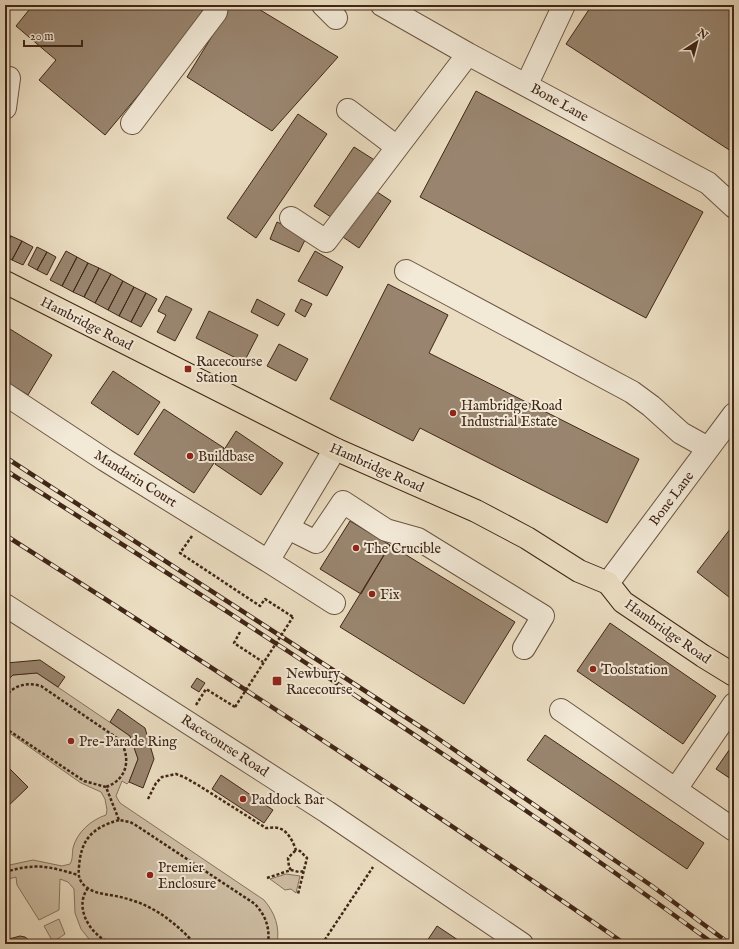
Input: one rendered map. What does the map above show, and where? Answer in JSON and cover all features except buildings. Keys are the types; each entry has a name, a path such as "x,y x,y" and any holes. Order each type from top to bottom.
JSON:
{"main road":[{"name":"Hambridge Road","path":"5,282 335,448 476,511 527,538 579,571 608,583 623,602 734,675"}],"street":[{"path":"132,123 216,12 217,5"},
{"name":"Bone Lane","path":"382,5 468,54 527,84 708,183 734,207"},
{"path":"527,84 564,5"},
{"path":"291,218 326,240 468,54"},
{"path":"5,108 9,78"},
{"path":"348,110 397,147"},
{"path":"406,271 632,392 651,406 682,433 708,448"},
{"name":"Mandarin Court","path":"5,394 105,460 334,603"},
{"name":"Bone Lane","path":"608,583 734,414"},
{"path":"268,561 335,448"},
{"path":"288,528 316,542 343,502 386,530 418,539 543,616 524,648"},
{"name":"Racecourse Road","path":"8,611 321,808 522,944"},
{"path":"676,789 734,704"},
{"path":"561,710 734,830"}],"path":[{"path":"187,543 180,553 260,606 265,599 292,617 235,707 206,689 194,709"},
{"path":"240,632 234,643 263,662"},
{"path":"5,697 10,691 22,685 34,684 41,686 120,740 126,751 125,770 117,781 106,787 84,782 5,728"},
{"path":"148,799 156,784 162,777 176,774 184,777 266,828 276,827 284,830 291,839 296,850 300,851 307,858 298,894"},
{"path":"106,787 119,820"},
{"path":"195,944 181,929 153,909 132,900 96,892 88,888 82,882 78,875 80,854 86,840 97,829 119,820 130,822 256,904 268,926 268,944"},
{"path":"291,870 288,858 296,850"},
{"path":"322,944 376,864"},
{"path":"5,872 28,866 38,866 78,875"},
{"path":"267,878 291,870 299,872 304,871"},
{"path":"88,888 82,903 86,920 98,935 112,944"}],"shaded area":[{"name":"Premier Enclosure","path":"37,673 130,736 138,759 129,782 127,784 122,781 116,796 120,803 264,900 276,920 278,932 277,944 93,944 81,929 75,913 74,889 68,882 60,879 59,910 39,920 17,885 16,877 5,880 5,866 33,860 62,866 70,864 75,842 81,832 90,823 106,815 107,810 105,799 101,792 81,783 5,730 5,683 13,675"},
{"path":"286,874 300,876 296,893 291,889 285,890 270,879"},
{"path":"59,919 65,934 53,942 44,926"}],"railway":[{"path":"5,457 430,733 652,886 730,944"},
{"path":"5,470 275,642 364,701 540,820 714,944"},
{"path":"5,535 317,736 625,944"}],"place":[{"name":"Racecourse Station","path":"188,369"},
{"name":"Hambridge Road Industrial Estate","path":"453,413"},
{"name":"Buildbase","path":"190,456"},
{"name":"The Crucible","path":"356,548"},
{"name":"Fix","path":"372,594"},
{"name":"Toolstation","path":"593,669"},
{"name":"Newbury Racecourse","path":"277,681"},
{"name":"Pre-Parade Ring","path":"71,741"},
{"name":"Paddock Bar","path":"243,799"},
{"name":"Premier Enclosure","path":"150,875"}]}
